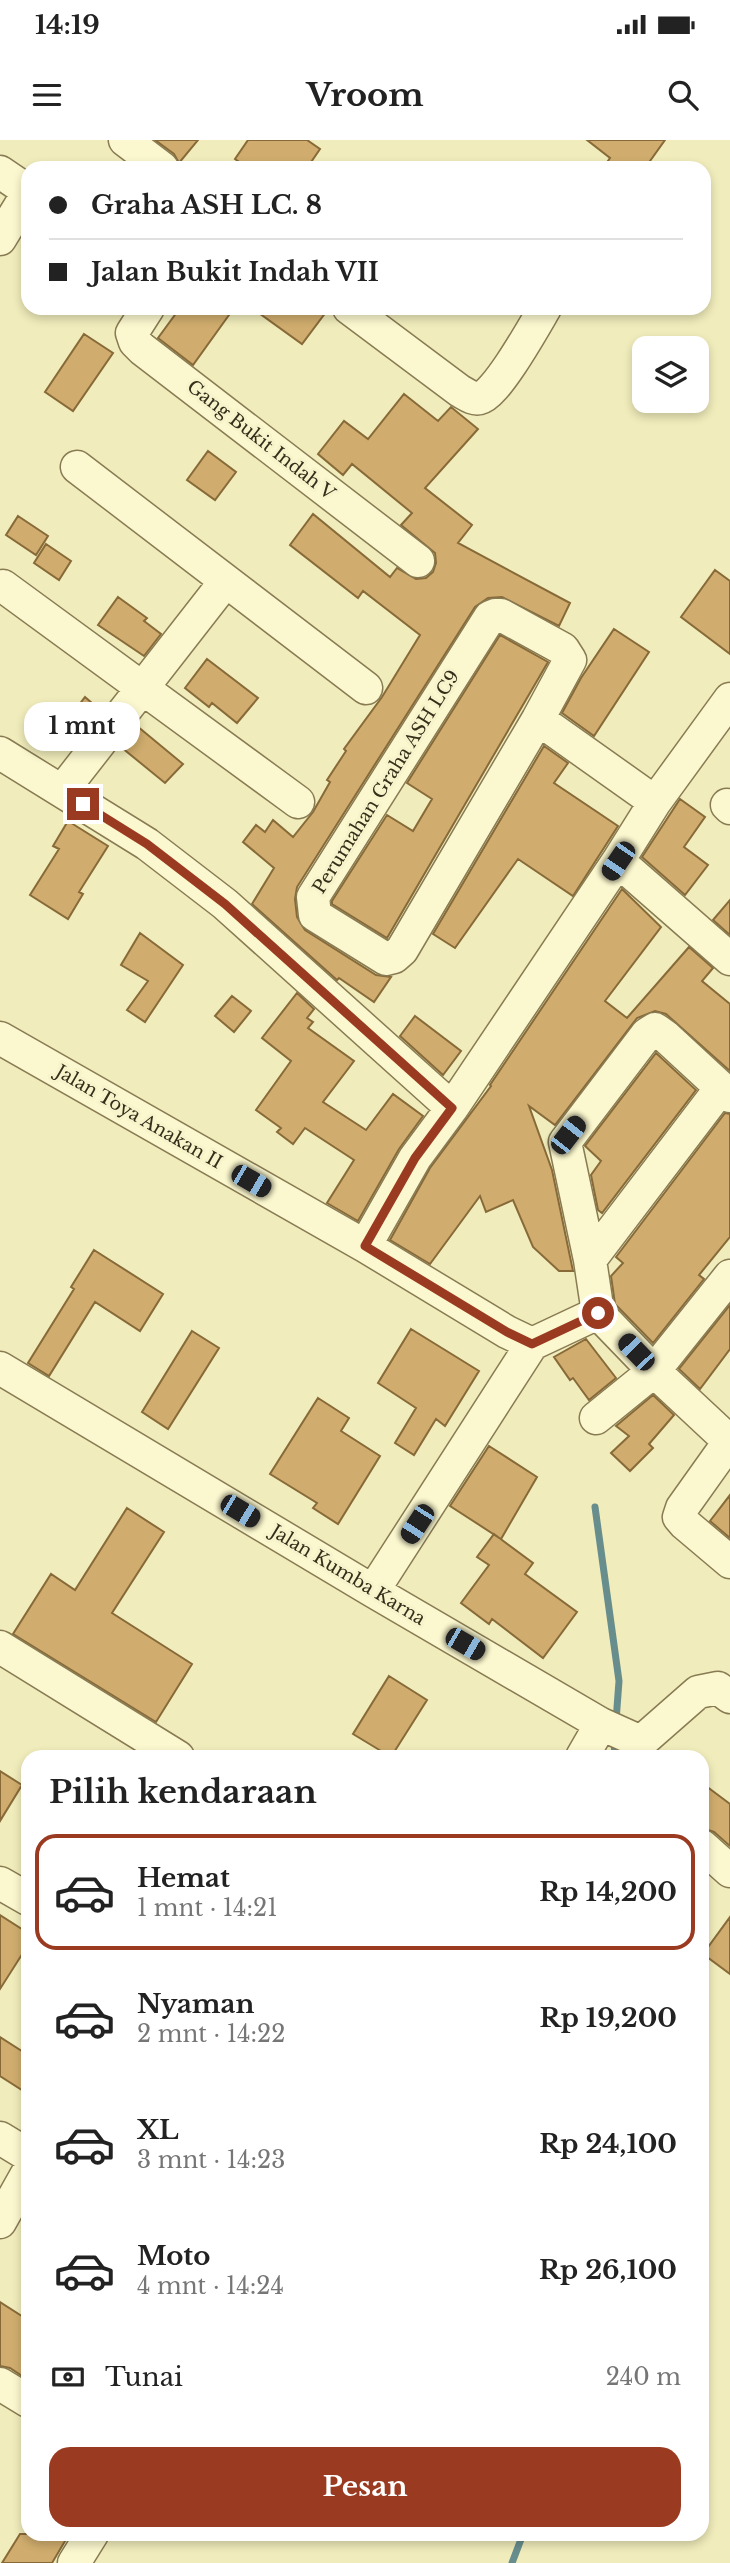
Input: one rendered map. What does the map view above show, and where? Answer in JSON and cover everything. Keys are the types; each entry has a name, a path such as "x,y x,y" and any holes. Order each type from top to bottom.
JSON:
{"street":[{"path":"125,140 153,161"},
{"path":"0,172 21,187"},
{"path":"0,239 21,204"},
{"name":"Gang Bukit Indah V","path":"144,315 132,333 135,342 142,349 418,561"},
{"path":"358,315 460,391 477,399 484,398 498,383 541,315"},
{"path":"77,467 366,688"},
{"path":"62,791 225,582"},
{"path":"3,586 298,802"},
{"name":"Perumahan Graha ASH LC9","path":"501,615 563,649 568,655 570,660 538,719 402,950 394,957 386,959 315,915 313,897 490,617 501,615"},
{"path":"365,1246 415,1158 452,1108 618,861 654,802 730,699"},
{"path":"538,719 654,802"},
{"path":"0,753 147,844 225,904 452,1108"},
{"path":"618,861 730,959"},
{"path":"590,1260 726,1092 654,1029 647,1034 568,1135 565,1147 590,1260 598,1313 729,1442 682,1508 679,1517 730,1562"},
{"name":"Jalan Toya Anakan II","path":"0,1038 532,1344"},
{"path":"596,1418 654,1371 730,1276"},
{"path":"373,1591 532,1344 598,1313"},
{"name":"Jalan Kumba Karna","path":"0,1368 623,1737"},
{"path":"0,1647 167,1750"},
{"path":"596,1750 703,1690 718,1688 730,1697"},
{"path":"709,1852 730,1871"},
{"path":"0,1883 21,1895"},
{"path":"0,2138 21,2151"},
{"path":"0,2222 21,2184"},
{"path":"0,2385 21,2397"},
{"path":"74,2563 88,2541"}],"building":[{"path":"155,140 198,140 181,161"},
{"path":"248,140 307,140 320,149 312,161 235,159"},
{"path":"587,140 665,140 650,161 608,161 610,158"},
{"path":"175,315 229,315 193,365 158,338"},
{"path":"262,315 324,315 302,344"},
{"path":"84,334 113,353 73,411 45,392"},
{"path":"404,394 438,421 451,407 478,429 425,488 472,525 458,543 570,603 559,626 502,597 488,598 475,607 297,887 297,917 305,930 376,975 391,977 374,1002 339,978 337,980 252,904 274,868 243,842 256,825 265,832 273,820 293,837 313,812 330,782 327,780 346,751 344,749 382,697 420,635 363,591 358,598 290,545 313,514 390,577 397,568 416,579 426,578 433,572 435,553 401,525 412,513 352,464 343,475 318,454 344,421 368,439"},
{"path":"208,451 236,472 215,500 187,480"},
{"path":"18,516 48,536 36,555 6,535"},
{"path":"46,544 71,561 59,580 34,563"},
{"path":"715,570 730,581 730,654 681,617"},
{"path":"118,597 147,618 144,621 161,634 144,656 98,625"},
{"path":"614,629 649,652 594,736 562,713 581,678"},
{"path":"500,635 548,662 387,938 332,904 332,901 387,815 413,831 432,799 407,783"},
{"path":"207,659 258,698 237,723 212,703 209,707 185,688"},
{"path":"85,697 101,711 82,735 66,722"},
{"path":"137,726 183,764 165,783 121,747"},
{"path":"544,746 568,763 554,783 618,826 573,896 518,859 455,948 433,934"},
{"path":"680,799 705,817 684,847 708,865 685,895 642,857"},
{"path":"68,821 108,846 79,892 83,894 68,919 30,895 59,849 53,846"},
{"path":"622,889 661,927 605,1001 627,1018 689,947 713,968 702,981 730,1004 730,1071 666,1014 655,1011 637,1018 555,1125 529,1106 552,1170 573,1271 559,1271 533,1247 513,1200 486,1212 480,1196 430,1264 390,1240 430,1168 491,1086"},
{"path":"730,900 730,935 713,920"},
{"path":"140,933 183,965 145,1022 127,1010 148,981 121,965"},
{"path":"297,993 314,1009 307,1018 313,1022 308,1028 354,1061 323,1102 366,1130 393,1094 423,1116 399,1149 358,1221 327,1203 354,1160 305,1128 293,1144 277,1132 281,1128 256,1110 291,1061 262,1038"},
{"path":"232,996 251,1011 234,1032 215,1016"},
{"path":"415,1016 461,1051 443,1075 400,1036"},
{"path":"656,1053 696,1090 602,1213 598,1210 591,1175 601,1161 585,1146"},
{"path":"725,1113 730,1114 730,1237 699,1275 704,1279 653,1343 615,1304 611,1276 623,1263 616,1257"},
{"path":"94,1250 163,1294 140,1331 95,1302 49,1376 28,1363 74,1289 71,1287"},
{"path":"730,1305 730,1349 700,1389 679,1369"},
{"path":"411,1329 479,1371 445,1426 436,1419 414,1455 395,1443 416,1408 378,1383"},
{"path":"192,1331 219,1348 168,1429 142,1412"},
{"path":"586,1339 616,1378 589,1400 573,1378 570,1380 554,1357"},
{"path":"653,1395 674,1415 649,1444 653,1448 630,1471 611,1453 629,1436 616,1426"},
{"path":"318,1398 349,1418 341,1431 380,1456 338,1524 313,1508 317,1503 270,1474"},
{"path":"489,1446 537,1477 501,1539 450,1506"},
{"path":"730,1495 730,1538 710,1521"},
{"path":"127,1508 164,1532 112,1613 192,1664 156,1722 13,1634 51,1574 75,1590"},
{"path":"494,1534 533,1563 525,1574 577,1612 543,1658 492,1619 489,1624 461,1603 489,1565 477,1557"},
{"path":"389,1676 427,1700 395,1750 379,1750 353,1734"},
{"path":"0,1771 21,1787 0,1821"},
{"path":"709,1788 730,1804 730,1846 709,1830"},
{"path":"0,1915 21,1928 21,1956 0,1989"},
{"path":"730,1917 730,1974 709,1958 709,1946"},
{"path":"0,2037 21,2050 21,2090 0,2076"},
{"path":"0,2302 21,2316 21,2375 10,2368 0,2366"},
{"path":"20,2534 21,2541 65,2541 52,2563 2,2563"}],"waterway":[{"path":"595,1507 619,1681 616,1721"},
{"path":"614,1750 615,1740"},
{"path":"512,2563 520,2541"}],"route":[{"path":"83,804 147,844 225,904 452,1108 415,1158 365,1246 507,1332 532,1344 598,1313"}]}
